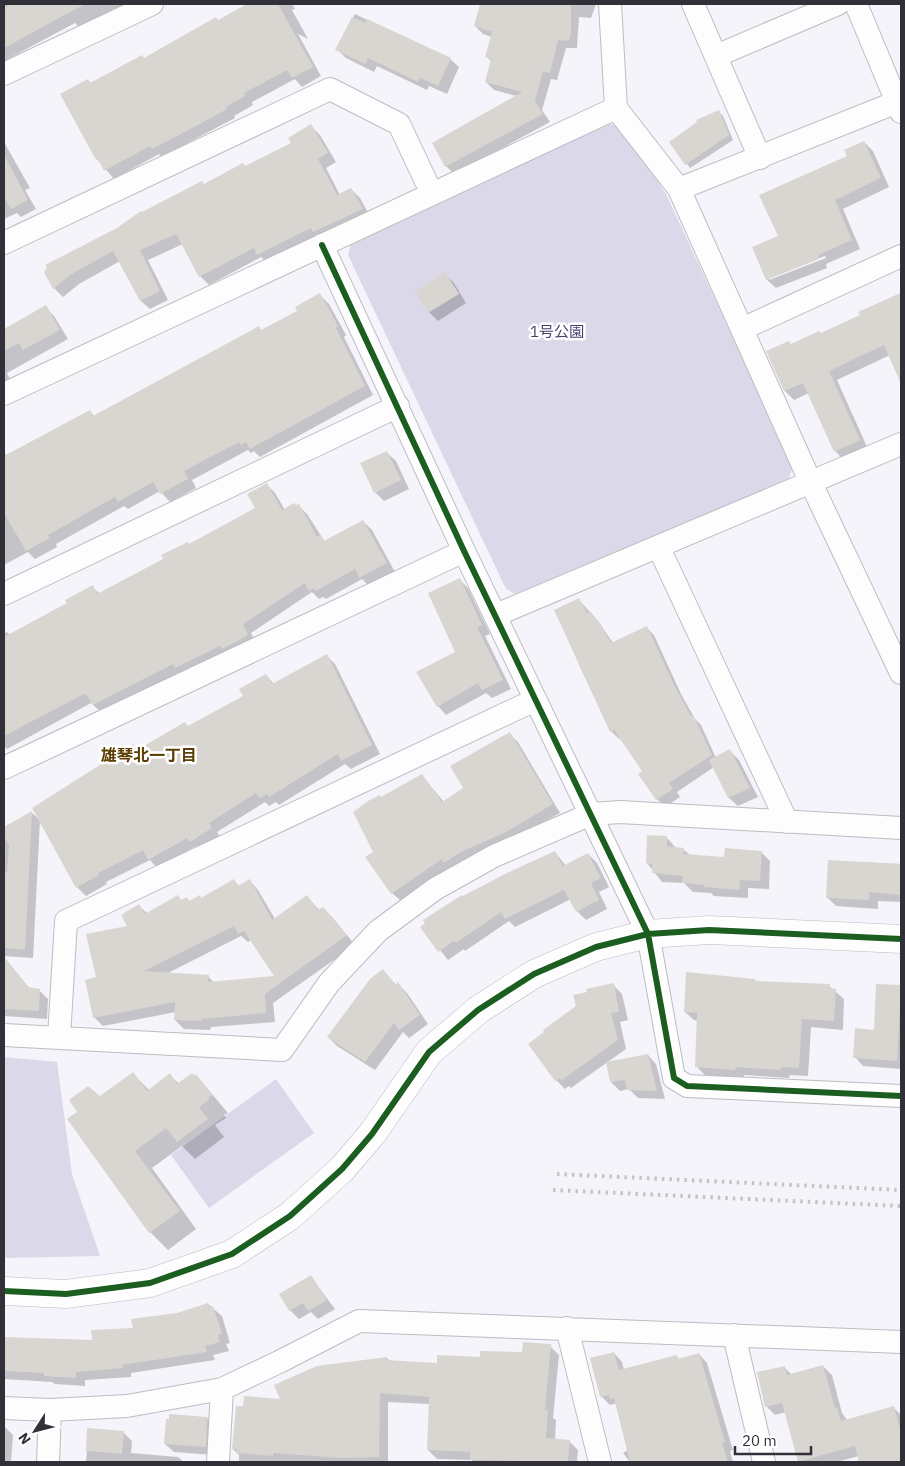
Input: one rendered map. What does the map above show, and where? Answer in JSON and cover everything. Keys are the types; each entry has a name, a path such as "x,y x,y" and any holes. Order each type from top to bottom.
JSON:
{"street":[{"path":"4,74 152,4"},
{"path":"610,4 616,108 679,189 810,481 901,673"},
{"path":"693,4 760,158"},
{"path":"716,56 838,4"},
{"path":"679,189 899,107 856,4"},
{"path":"4,242 330,89 399,124 432,194"},
{"path":"4,394 616,108"},
{"path":"322,245 464,551 648,934 674,1078 687,1086 901,1096"},
{"path":"742,329 901,256"},
{"path":"4,594 398,406"},
{"path":"496,615 659,548 810,481 901,444"},
{"path":"659,548 787,822"},
{"path":"4,768 464,551"},
{"path":"59,1037 66,921 535,700"},
{"path":"4,1035 282,1050 329,982 378,931 435,889 494,856 591,814 620,812 901,828"},
{"path":"4,1290 66,1294 150,1283 232,1254 290,1216 342,1169 372,1134 429,1052 478,1010 534,974 596,947 648,934 709,930 901,939"},
{"path":"4,1408 50,1410 127,1406 222,1389 359,1321 901,1342"},
{"path":"567,1328 600,1462"},
{"path":"734,1335 764,1462"},
{"path":"218,1462 222,1389"},
{"path":"48,1462 50,1410"}],"green space":[{"name":"1号公園","path":"608,124 620,125 666,194 793,467 788,481 515,594 506,589 348,255 351,242"},
{"path":"4,1057 57,1062 72,1174 100,1256 4,1258"},
{"path":"276,1079 314,1133 209,1208 171,1155"}],"building":[{"path":"12,4 85,4 4,48 4,8"},
{"path":"247,4 278,4 313,67 292,78 287,70 244,93 245,96 226,107 227,109 200,124 152,149 150,146 104,171 60,94 88,79 90,83 142,55 144,58 216,17 218,20"},
{"path":"480,4 571,4 571,33 569,41 558,40 550,73 543,71 535,101 543,114 445,167 432,143 522,92 485,82 491,59 485,57 492,32 474,26"},
{"path":"352,17 365,23 367,19 451,58 438,86 420,78 418,82 368,58 365,64 335,50"},
{"path":"719,110 729,135 685,165 669,142 697,122 696,120"},
{"path":"311,124 328,153 318,159 337,195 351,188 363,209 313,232 311,228 257,255 254,248 199,277 176,234 140,250 160,291 140,301 113,251 70,275 53,289 44,272 47,268 45,265 117,228 141,211 202,181 204,184 243,163 245,166 291,143 288,138"},
{"path":"864,141 881,178 835,200 852,240 818,255 819,259 766,280 752,247 778,236 759,195 847,156 844,150"},
{"path":"4,155 28,200 11,209 4,196"},
{"path":"445,272 459,294 428,313 415,292"},
{"path":"320,293 338,326 336,328 365,386 250,449 246,442 241,445 239,442 184,471 188,479 160,494 153,482 118,502 115,497 48,535 50,538 26,551 4,513 4,456 90,410 93,416 259,326 261,330 297,311 295,307"},
{"path":"901,293 901,384 884,345 829,371 860,440 834,452 803,383 784,391 766,351 789,341 791,344 819,331 821,333 860,315 858,312"},
{"path":"46,305 60,330 23,350 19,343 4,351 4,329"},
{"path":"387,451 401,480 374,493 360,463"},
{"path":"267,483 282,510 294,503 296,505 299,504 317,537 320,535 324,541 363,520 387,563 359,578 355,569 316,591 314,588 309,591 305,583 243,624 248,635 222,649 220,646 175,668 173,664 93,705 86,694 82,695 4,736 4,637 67,603 65,600 93,585 97,594 163,559 161,555 188,542 189,544 255,508 247,494"},
{"path":"460,578 482,625 477,627 503,680 482,690 478,683 437,707 416,672 455,652 428,593"},
{"path":"579,598 587,613 590,611 599,622 611,643 647,626 674,685 691,716 693,715 712,755 669,783 673,789 656,800 638,774 642,771 614,730 610,732 554,610"},
{"path":"327,654 372,745 341,761 338,754 269,797 267,794 259,798 256,793 209,823 212,828 190,842 187,838 148,860 143,850 98,873 99,875 76,888 32,808 133,744 137,750 185,722 188,726 243,696 239,689 266,674 272,684"},
{"path":"510,732 553,804 506,832 461,852 444,863 442,859 391,894 365,857 373,852 353,812 368,801 380,795 381,797 422,774 442,802 463,788 450,766"},
{"path":"730,749 750,788 728,798 709,760"},
{"path":"32,811 25,950 4,948 4,872 7,873 9,845 4,837 4,827"},
{"path":"647,835 667,836 667,846 684,848 683,854 724,857 725,848 762,851 760,881 740,880 739,890 682,883 683,876 652,873 652,864 646,863"},
{"path":"555,851 563,866 588,853 601,878 591,883 599,900 576,912 564,890 505,919 501,912 456,943 454,941 438,952 420,927 425,923 423,920 462,895"},
{"path":"828,860 901,864 901,895 869,892 869,900 826,898"},
{"path":"234,879 238,886 250,879 272,920 307,895 318,910 323,907 347,935 265,994 266,1013 202,1019 202,1021 174,1020 175,1002 93,1018 85,980 96,977 86,934 127,926 121,915 139,904 145,914 178,895 181,900 187,897 189,901 200,895 201,898","holes":["234,926 238,934 244,931 274,976 208,982 209,975 144,971"]},
{"path":"4,957 28,987 40,989 39,1011 4,1009"},
{"path":"383,969 395,985 398,982 420,1015 399,1030 394,1023 365,1062 327,1037 370,979"},
{"path":"686,972 755,979 755,981 830,984 829,988 836,989 834,1021 802,1019 799,1068 781,1067 780,1070 736,1067 735,1070 695,1067 697,1013 684,1012"},
{"path":"614,983 619,1012 611,1013 618,1040 562,1080 560,1078 555,1081 528,1044 544,1032 543,1030 576,1006 573,995 587,992 586,989"},
{"path":"876,984 901,985 897,1061 853,1058 855,1028 874,1030"},
{"path":"648,1054 657,1091 627,1090 625,1080 610,1082 606,1062"},
{"path":"133,1072 147,1091 170,1073 177,1084 192,1073 196,1074 212,1095 208,1098 209,1100 199,1107 208,1119 177,1142 166,1128 135,1151 180,1211 149,1233 67,1119 77,1112 69,1100 88,1086 100,1096"},
{"path":"311,1275 327,1300 308,1311 303,1303 289,1311 279,1294"},
{"path":"208,1303 209,1307 213,1306 222,1334 218,1335 220,1342 205,1346 207,1352 122,1365 123,1368 76,1372 76,1378 44,1376 44,1373 4,1371 4,1337 92,1340 91,1330 133,1328 131,1319 177,1313"},
{"path":"523,1342 551,1344 545,1410 548,1410 546,1438 570,1440 568,1462 470,1460 470,1452 427,1450 429,1397 380,1393 379,1457 341,1458 273,1453 273,1456 236,1453 237,1449 232,1449 236,1406 243,1406 244,1396 280,1399 274,1385 317,1366 387,1357 387,1360 437,1363 437,1355 480,1357 480,1351 522,1352"},
{"path":"614,1352 619,1370 677,1355 678,1359 699,1353 725,1442 722,1443 728,1462 630,1462 614,1398 610,1399 609,1395 600,1397 590,1358"},
{"path":"823,1365 835,1408 837,1407 841,1421 894,1406 901,1433 901,1462 859,1462 855,1446 798,1462 782,1403 765,1407 757,1372 785,1366 787,1375"},
{"path":"169,1414 207,1417 206,1447 164,1444 166,1419 169,1419"},
{"path":"87,1428 124,1431 122,1454 86,1451"}],"railway":[{"path":"557,1174 901,1190"},
{"path":"553,1190 901,1206"}],"cycle path":[{"path":"322,245 464,551 648,934 674,1078 687,1086 901,1096"},
{"path":"4,1291 66,1294 150,1283 232,1254 290,1216 342,1169 372,1134 429,1052 478,1010 534,974 596,947 648,934 709,930 901,939"}],"district":[{"name":"雄琴北一丁目","path":"149,755"}]}
